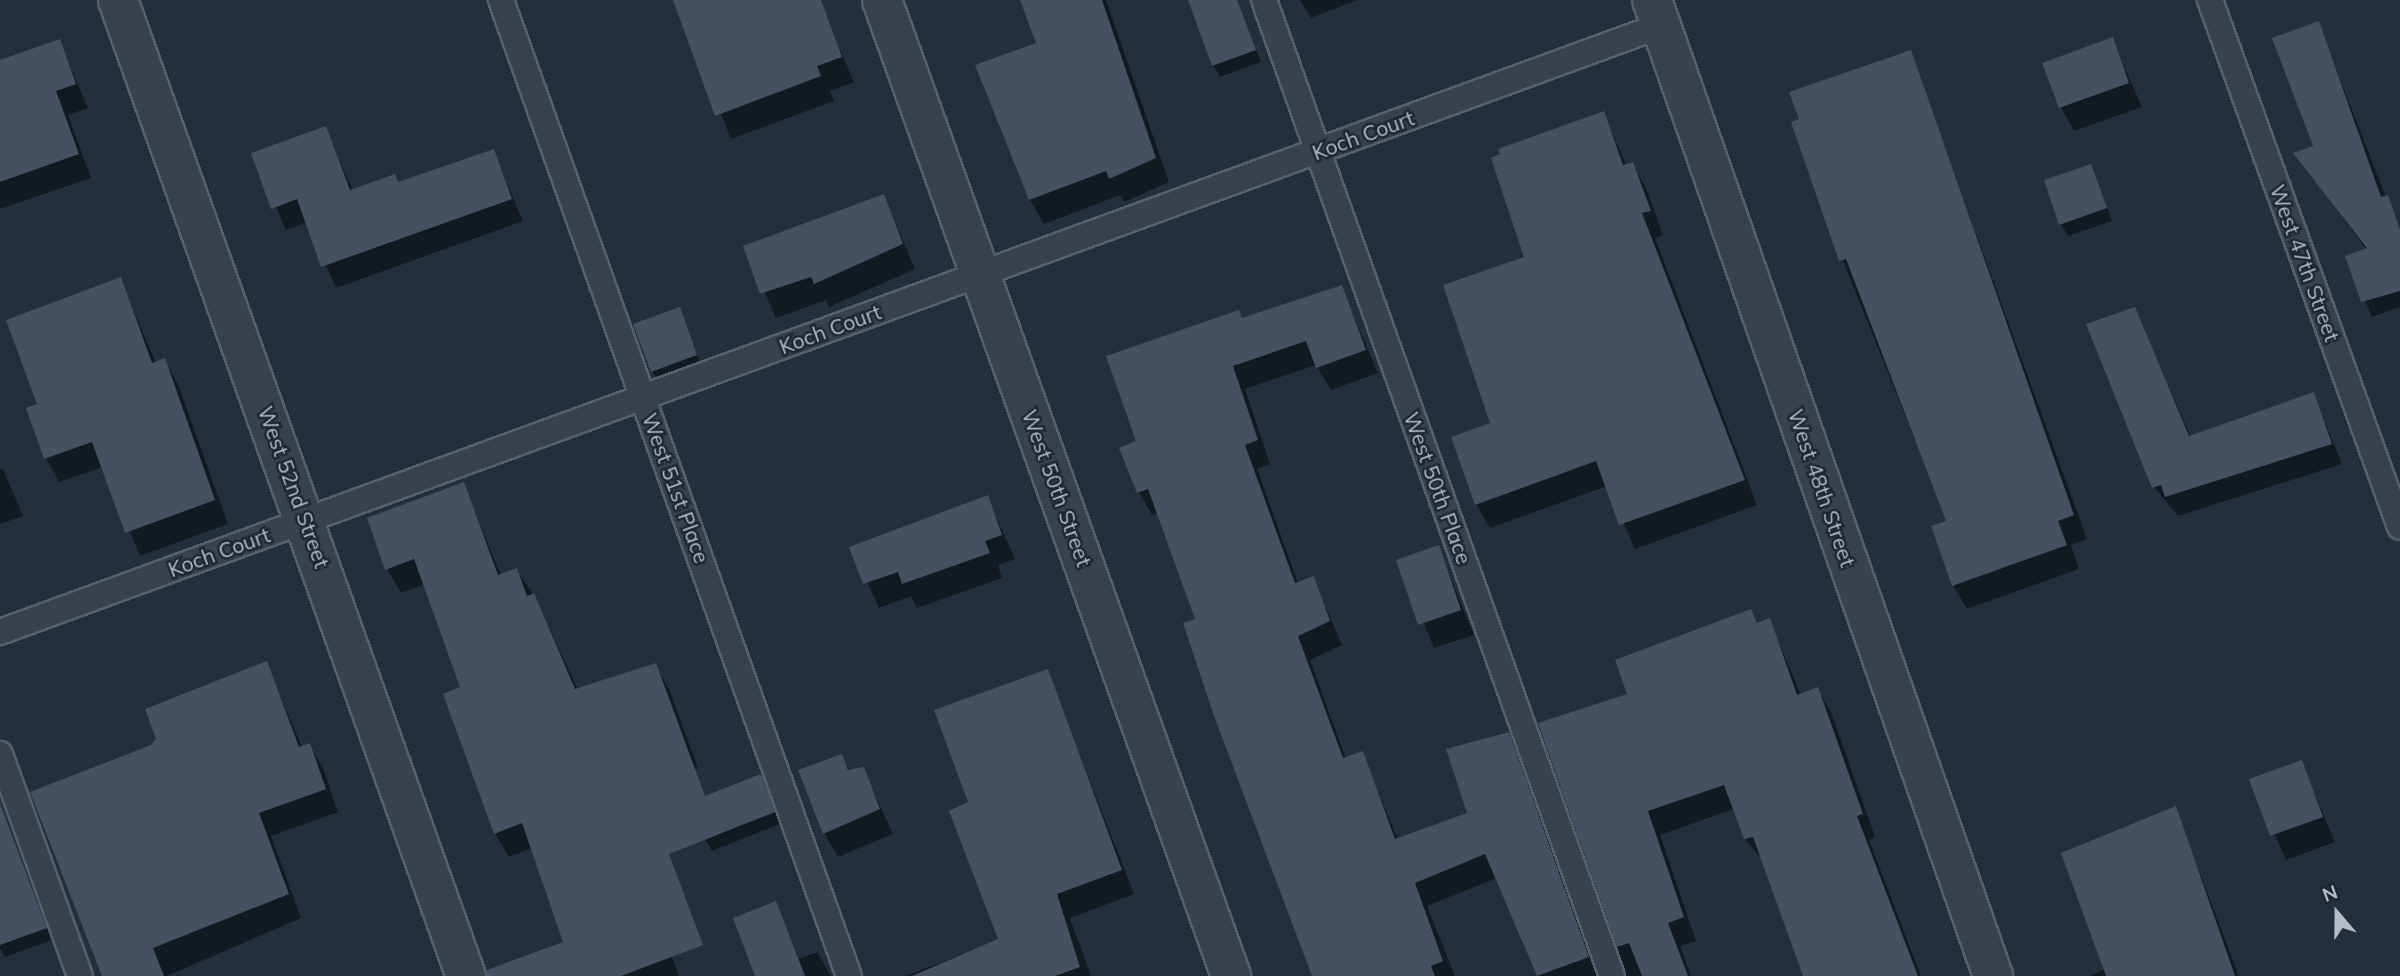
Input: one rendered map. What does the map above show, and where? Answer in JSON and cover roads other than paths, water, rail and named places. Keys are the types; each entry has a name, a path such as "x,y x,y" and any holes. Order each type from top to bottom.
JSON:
{"street":[{"name":"West 52nd Street","path":"118,0 306,520 466,976"},
{"name":"West 50th Street","path":"882,0 1231,976"},
{"name":"West 48th Street","path":"1656,13 1993,976"}],"lane":[{"name":"West 51st Place","path":"501,0 849,976"},
{"name":"West 50th Place","path":"1264,0 1612,976"},
{"name":"West 47th Street","path":"2210,0 2400,527"},
{"name":"Koch Court","path":"0,632 1319,152 1656,13"},
{"path":"0,754 80,976"}]}
